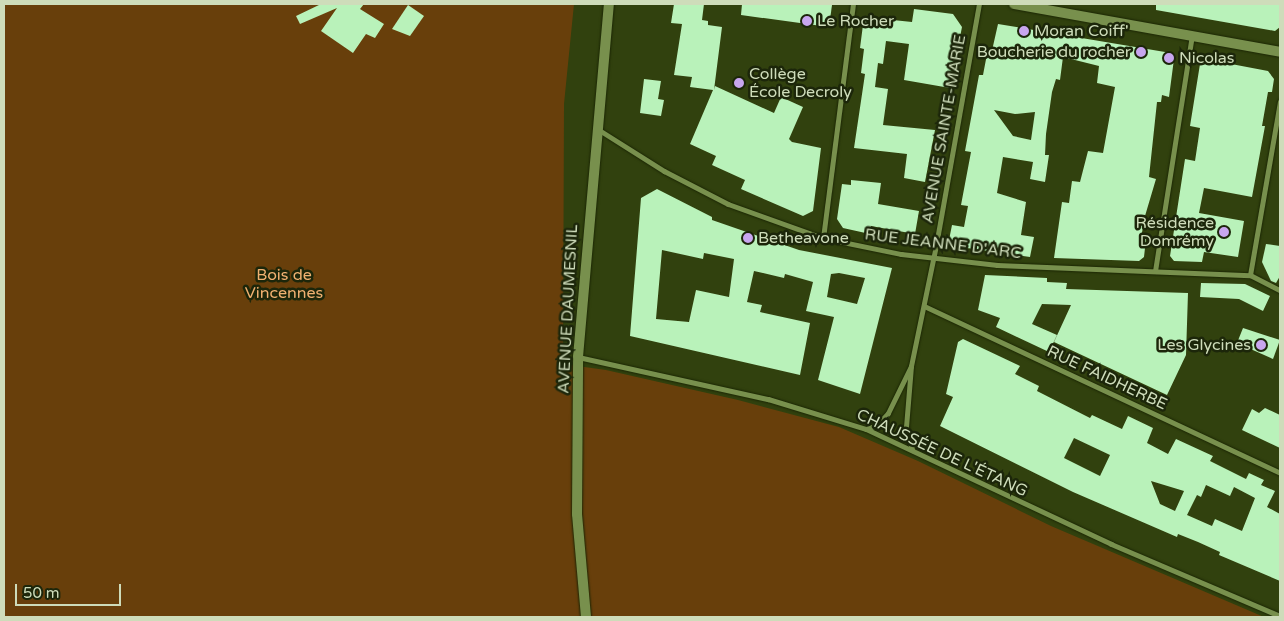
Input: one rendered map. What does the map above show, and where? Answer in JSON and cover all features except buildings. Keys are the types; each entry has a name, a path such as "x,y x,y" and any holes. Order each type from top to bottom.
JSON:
{"street":[{"name":"AVENUE DAUMESNIL","path":"586,617 577,514 578,357 596,128 609,4"},
{"path":"823,238 853,4"},
{"name":"AVENUE SAINTE-MARIE","path":"911,366 934,258 979,4"},
{"path":"1014,4 1280,52"},
{"path":"1155,271 1192,36"},
{"path":"1250,275 1280,102"},
{"name":"RUE JEANNE D'ARC","path":"596,128 664,171 728,204 823,238 934,258 1036,268 1250,275 1280,290"},
{"name":"RUE FAIDHERBE","path":"924,306 1280,472"},
{"name":"CHAUSSÉE DE L'ÉTANG","path":"578,357 776,401 866,429 1111,544 1280,616"},
{"path":"866,429 877,425 888,413 911,366"},
{"path":"911,366 906,427 912,450"}],"green space":[{"name":"Bois de Vincennes","path":"4,4 574,4 564,104 563,364 606,370 738,400 839,427 918,461 1051,526 1264,617 4,617"}],"place":[{"name":"Le Rocher","path":"807,21"},
{"name":"Moran Coiff'","path":"1024,31"},
{"name":"Boucherie du rocher","path":"1141,52"},
{"name":"Nicolas","path":"1169,58"},
{"name":"Collège École Decroly","path":"739,83"},
{"name":"Résidence Domrémy","path":"1224,232"},
{"name":"Betheavone","path":"748,238"},
{"name":"Les Glycines","path":"1261,345"}]}
